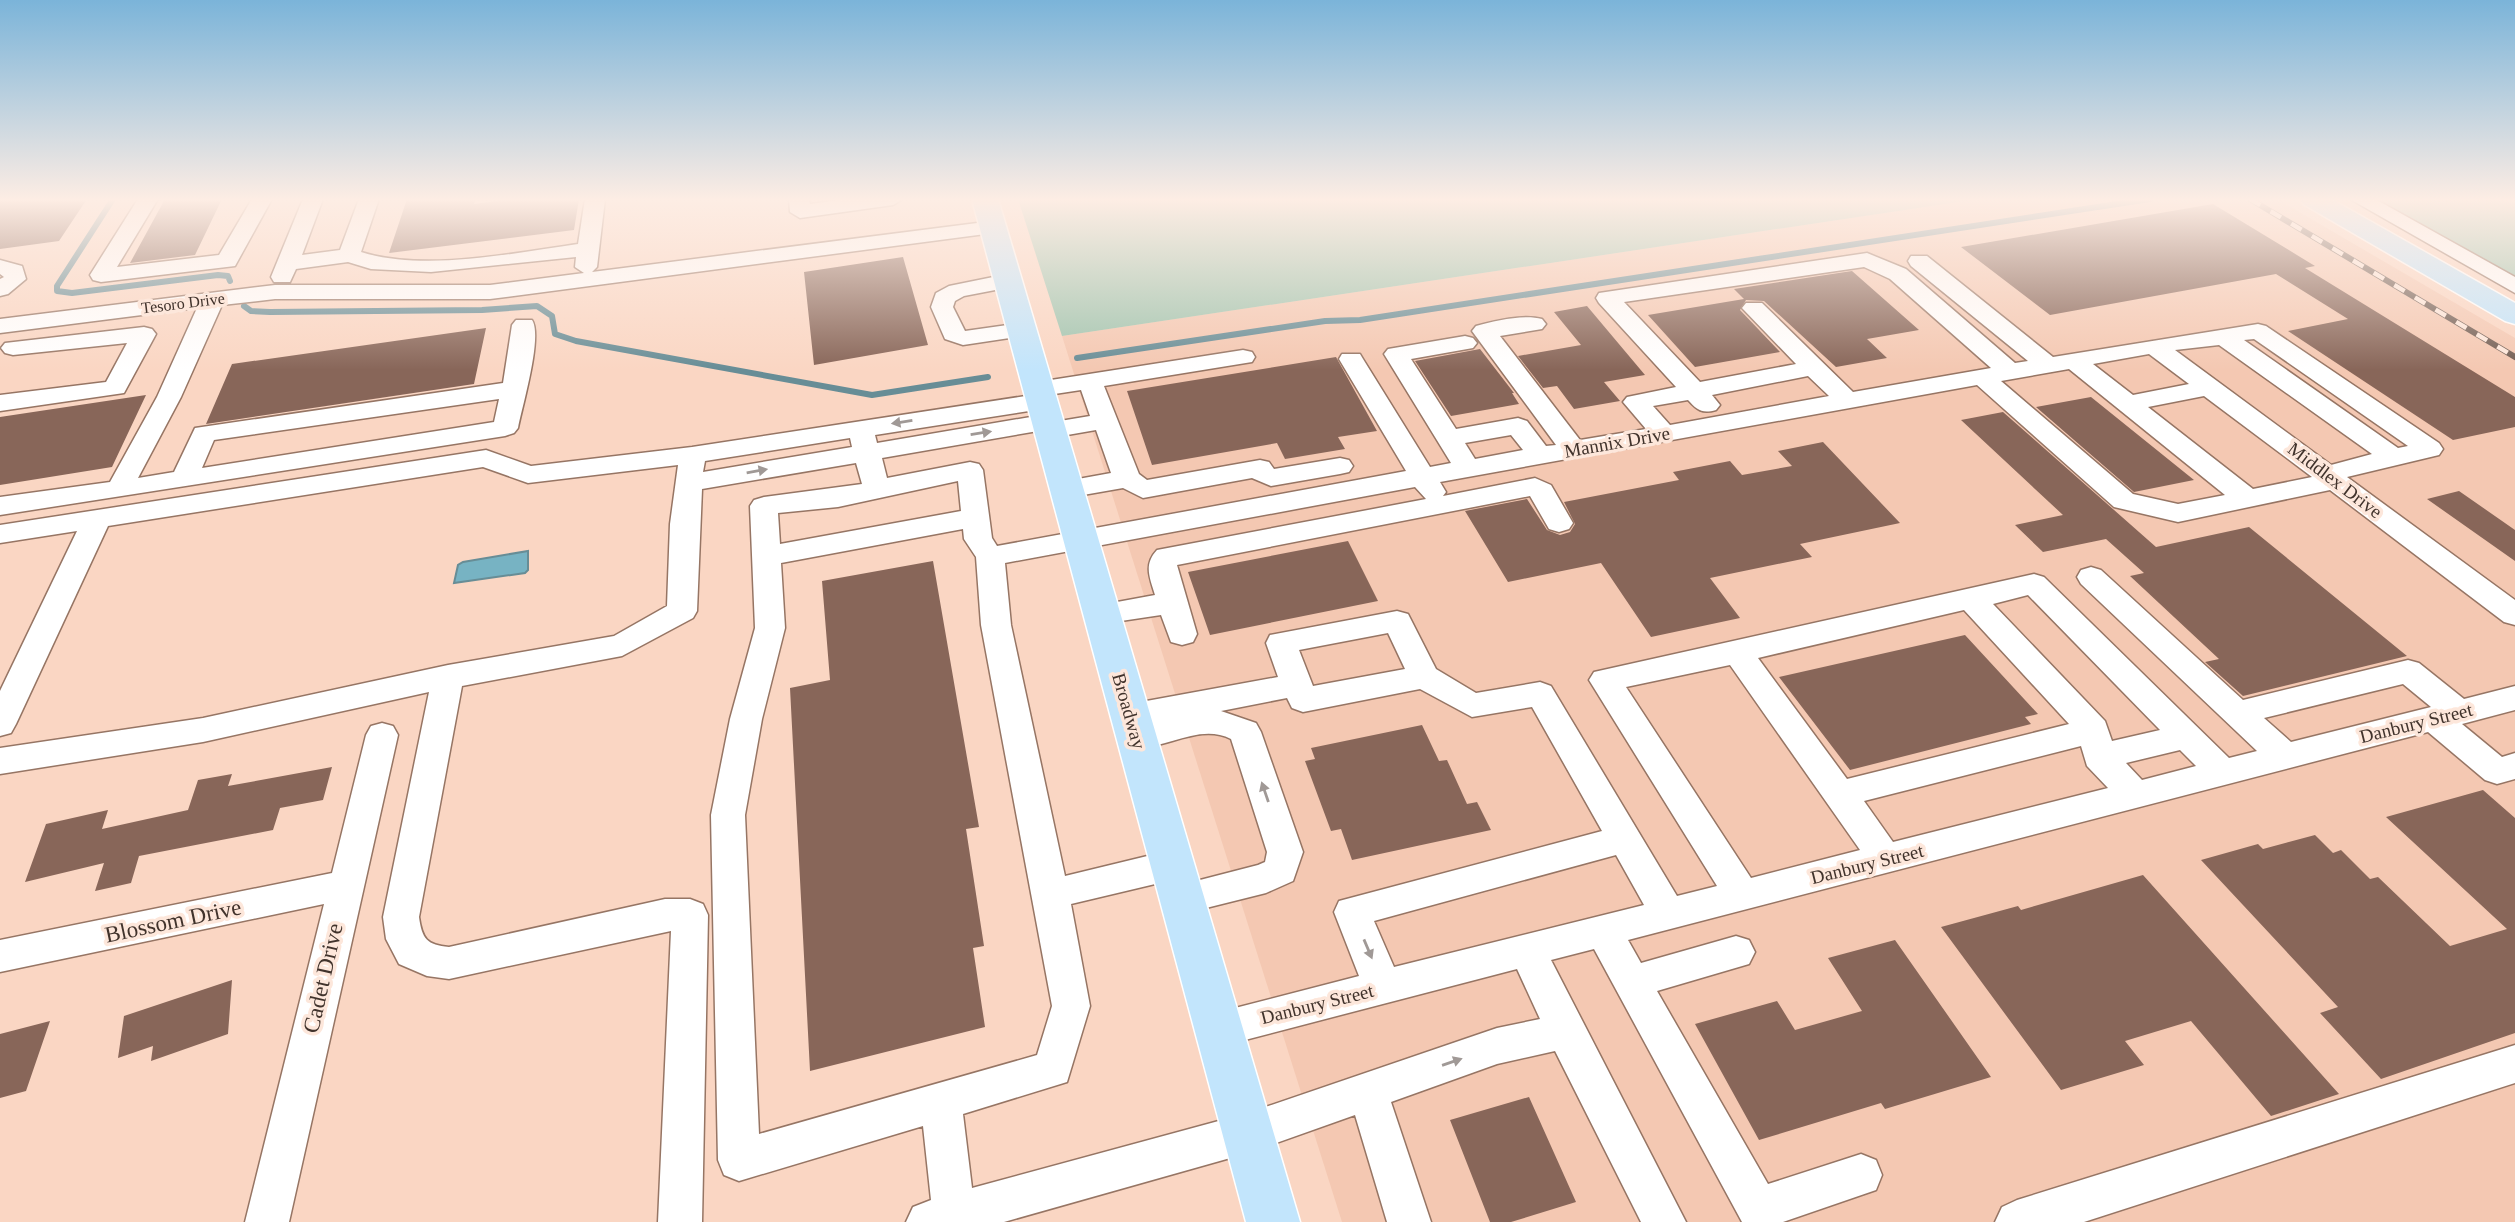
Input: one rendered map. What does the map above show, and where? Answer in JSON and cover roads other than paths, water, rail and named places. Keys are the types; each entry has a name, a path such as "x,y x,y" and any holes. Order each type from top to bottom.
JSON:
{"main road":[{"name":"Broadway","path":"1001,256 1273,1222"},
{"path":"2412,256 2515,315"}],"street":[{"path":"113,256 101,275 227,261 230,256"},
{"path":"275,292 291,256"},
{"path":"289,262 340,256"},
{"path":"351,256 373,265 447,264 522,256"},
{"path":"584,282 587,256"},
{"name":"Tesoro Drive","path":"0,326 275,292 422,295 490,292 777,256"},
{"path":"2462,256 2515,286"},
{"path":"1724,423 1607,298 1867,260 1898,274 2010,372"},
{"path":"1919,261 2060,363 2128,404 2248,499"},
{"path":"422,295 447,264"},
{"path":"0,267 14,271 15,279 0,289"},
{"path":"1008,281 957,291 944,298 942,307 953,334 963,338 1022,330"},
{"path":"121,489 129,467 169,397 213,299"},
{"path":"1754,308 1848,401"},
{"path":"7,358 32,322"},
{"path":"1534,324 1484,331 1574,450"},
{"path":"0,506 505,428 524,325"},
{"name":"Mannix Drive","path":"990,557 1182,520 1346,478 1425,476 2154,346 2258,331 2430,449 2393,457"},
{"path":"0,403 116,388 144,334 7,358"},
{"path":"2224,337 2393,457"},
{"path":"1465,343 1396,354 1468,469"},
{"name":"Middlex Drive","path":"2154,346 2515,615"},
{"path":"1044,411 1090,381 1243,357"},
{"path":"1351,359 1425,476 1438,505"},
{"path":"1664,433 1636,402 1813,368"},
{"path":"1982,377 2124,501 2178,513 2248,499 2393,457"},
{"path":"1090,381 1127,479 1143,489 1261,468 1264,475 1288,492 1288,533"},
{"path":"2128,404 2210,387"},
{"path":"185,477 204,434 513,389"},
{"path":"2317,403 2352,396"},
{"path":"0,534 486,458 528,475 691,469 1044,411 1104,421"},
{"path":"1449,438 1518,426 1541,456"},
{"path":"864,441 877,489"},
{"path":"1500,463 1516,491"},
{"path":"0,761 204,730 448,676 622,645 682,611 684,524 691,469"},
{"path":"970,470 978,539 990,557 996,625 1071,1006 1053,1069 739,1160 728,816 747,719 770,628 764,506 838,498 877,489 970,470"},
{"path":"1346,478 1363,519"},
{"path":"1066,489 1127,479"},
{"path":"1169,485 1182,520"},
{"path":"1182,634 1162,571 1163,561 1167,557 1535,487 1541,491 1559,523"},
{"path":"766,556 975,518"},
{"path":"0,724 96,521"},
{"path":"2091,577 2284,756"},
{"path":"1742,895 1605,680 2034,583 2223,773"},
{"path":"1970,598 2097,744 2136,795"},
{"path":"1101,614 1173,603"},
{"path":"1424,677 1303,700 1281,643 1397,621 1424,677 1472,705 1540,694 1668,914"},
{"path":"1737,652 1886,859"},
{"path":"2237,713 2408,671 2497,771 2515,766"},
{"path":"448,676 401,917 402,940 414,954 431,962 449,963 665,915 690,915 680,1222"},
{"path":"1133,727 1297,684"},
{"name":"Danbury Street","path":"1218,1029 2515,698"},
{"path":"1051,894 1177,882 1266,878 1280,871 1285,852 1244,732 1234,724 1216,721 1133,727"},
{"name":"Cadet Drive","path":"267,1222 382,735"},
{"path":"1840,794 2097,744 2186,736"},
{"path":"1383,987 1352,912 1625,839"},
{"name":"Blossom Drive","path":"0,956 345,885"},
{"path":"1603,931 1758,1209 1861,1175"},
{"path":"1527,950 1564,1031 1664,1222"},
{"path":"1632,982 1735,952"},
{"path":"941,1101 941,1218 1248,1133 1497,1046 1564,1031"},
{"path":"2017,1222 2515,1064"},
{"path":"1378,1088 1409,1222"}],"water":[{"path":"528,551 528,570 525,573 454,583 458,565 463,562"}],"waterway":[{"path":"76,256 57,286 57,291 72,293 218,275 228,276 230,281"},
{"path":"1077,358 1325,321 1360,320 1778,256"},
{"path":"244,306 251,311 270,312 482,310 537,306 552,316 555,334 576,341 872,395 988,377"}],"railway":[{"path":"2346,256 2515,357"}]}
